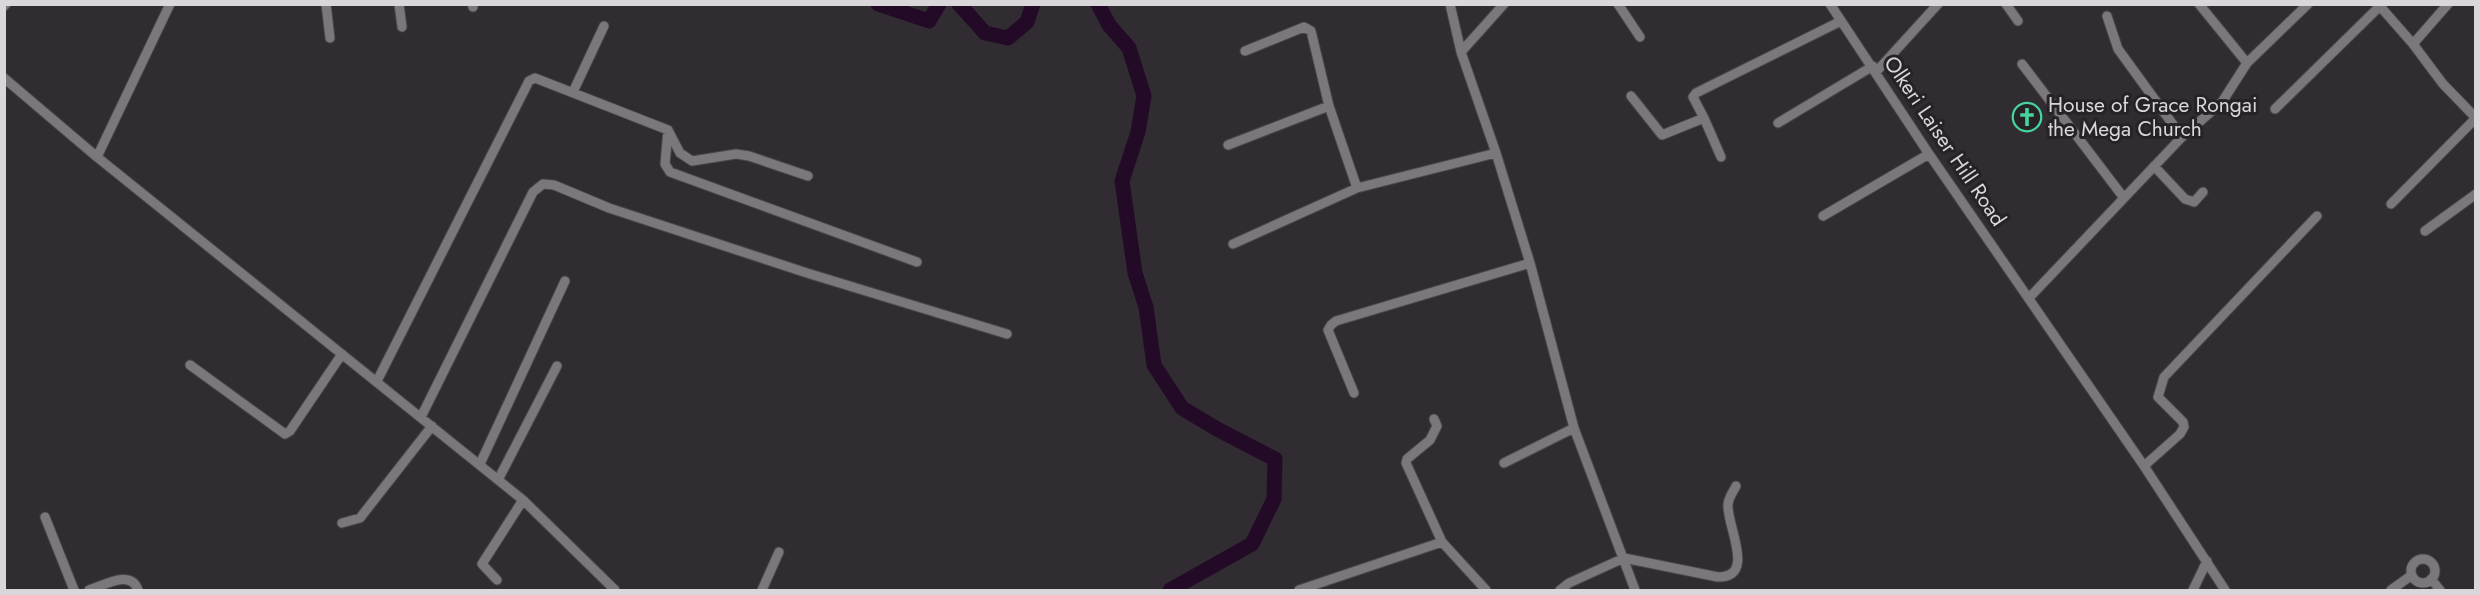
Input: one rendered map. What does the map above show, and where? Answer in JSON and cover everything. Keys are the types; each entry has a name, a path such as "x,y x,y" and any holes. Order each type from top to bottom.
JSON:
{"street":[{"path":"97,157 170,4"},
{"path":"326,4 330,38"},
{"path":"399,4 402,27"},
{"path":"1450,4 1461,52 1496,153 1530,263 1574,428 1635,591"},
{"path":"1461,52 1504,4"},
{"path":"1618,4 1640,37"},
{"name":"Olkeri Laiser Hill Road","path":"1830,4 1929,154 2144,466 2225,591"},
{"path":"1778,123 1875,69 1938,4"},
{"path":"2006,4 2018,21"},
{"path":"2199,4 2247,63"},
{"path":"2028,298 2182,137 2222,102 2247,63 2308,4"},
{"path":"2413,44 2448,4"},
{"path":"2275,109 2379,6 2413,44 2443,84 2475,118 2391,204"},
{"path":"2107,16 2118,49 2182,137"},
{"path":"1720,157 1693,97 1696,93 1841,21"},
{"path":"573,92 604,26"},
{"path":"1245,51 1304,27 1311,31 1329,106 1357,188"},
{"path":"2022,64 2124,198"},
{"path":"4,78 97,157 523,500 615,591"},
{"path":"377,381 529,81 535,78 668,130 680,153 692,161 736,154 749,156 808,176"},
{"path":"1631,96 1659,134 1704,118"},
{"path":"1228,145 1329,106"},
{"path":"668,130 665,164 670,172 917,262"},
{"path":"1233,244 1357,188 1496,153"},
{"path":"1823,216 1929,154"},
{"path":"2154,166 2185,199 2194,202 2203,192"},
{"path":"421,417 533,192 543,184 554,185 609,208 807,273 1008,334"},
{"path":"2425,231 2475,194"},
{"path":"2144,466 2184,428 2183,422 2158,397 2164,377 2317,216"},
{"path":"1354,393 1328,330 1336,321 1530,263"},
{"path":"480,464 565,281"},
{"path":"190,365 285,434 290,431 342,354"},
{"path":"498,480 557,366"},
{"path":"1434,419 1437,426 1430,440 1406,461 1442,542 1486,591"},
{"path":"342,523 360,518 432,426"},
{"path":"1504,463 1574,428"},
{"path":"1560,591 1569,583 1624,558 1718,577 1734,571 1738,565 1738,551 1729,521 1728,504 1737,486"},
{"path":"497,580 482,564 523,500"},
{"path":"45,516 74,591"},
{"path":"1299,591 1442,542"},
{"path":"762,591 779,552"},
{"path":"2391,591 2412,575 2414,564 2425,560 2434,568 2432,579 2440,591"},
{"path":"2193,591 2207,561"},
{"path":"2412,575 2420,583 2432,579"},
{"path":"89,591 131,579 136,583 138,591"}],"waterway":[{"path":"878,4 929,21 939,4"},
{"path":"959,4 985,33 1008,38 1027,22 1033,4"},
{"path":"1098,4 1109,25 1129,48 1144,96 1138,132 1122,181 1135,273 1146,307 1154,365 1182,408 1275,459 1274,499 1252,544 1170,590"}],"place":[{"name":"House of Grace Rongai the Mega Church","path":"2027,117"}]}
